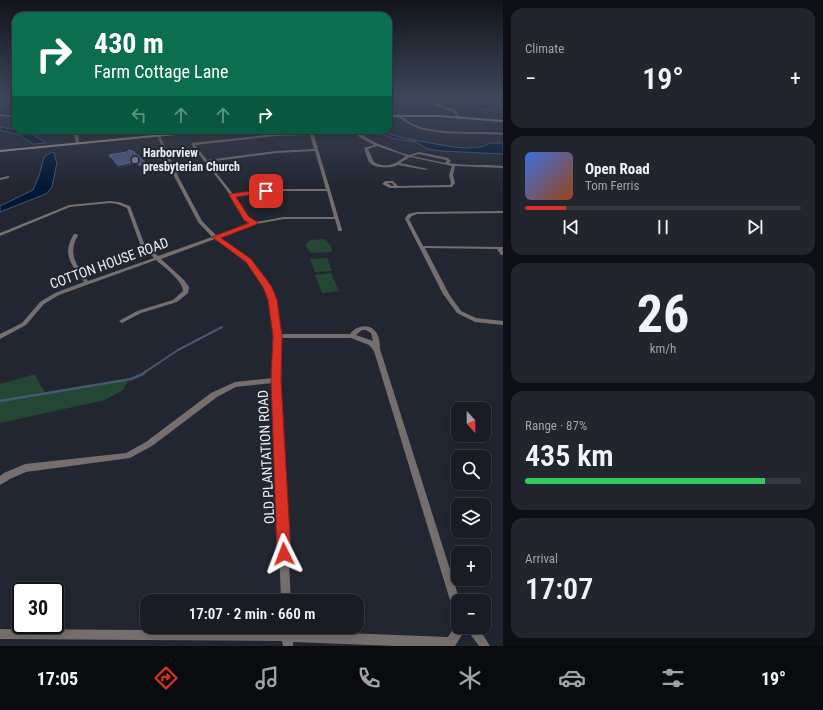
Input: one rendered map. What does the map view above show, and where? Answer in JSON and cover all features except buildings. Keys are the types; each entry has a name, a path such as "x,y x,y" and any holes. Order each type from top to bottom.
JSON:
{"main road":[{"path":"0,151 178,134"}],"street":[{"path":"421,128 503,134"},
{"path":"76,134 78,143"},
{"path":"255,223 246,218 232,195 193,144 288,134"},
{"path":"312,134 335,218 340,230"},
{"path":"359,134 377,145 409,156 454,165 503,167"},
{"name":"OLD PLANTATION ROAD","path":"158,136 177,178 200,222 215,237 248,260 267,287 272,300 277,336 276,380 286,594"},
{"path":"377,145 366,148 374,164 378,166 394,166 409,156"},
{"path":"205,161 276,152 316,150"},
{"path":"398,164 426,169"},
{"path":"396,186 451,186 453,183 451,175 454,165"},
{"path":"0,179 8,177"},
{"path":"232,195 277,190 327,190"},
{"path":"0,234 69,206 118,203 129,207 142,244 158,257 182,281 186,287 186,292 175,301 139,312 122,322"},
{"path":"503,212 428,212 410,215 407,219 446,294 459,312 475,320 503,323"},
{"name":"COTTON HOUSE ROAD","path":"0,337 24,324 48,298 87,282 255,223 284,218 335,218"},
{"path":"76,235 70,242 70,258 87,282"},
{"path":"421,247 500,248 503,254"},
{"path":"352,336 354,332 363,327 375,335 377,350 453,594"},
{"path":"277,336 352,336 371,343 377,350"},
{"path":"0,481 7,476 25,468 127,456 149,444 214,395 235,385 276,380"},
{"path":"0,634 455,638"},
{"path":"477,634 485,646"}],"green space":[{"path":"325,239 331,246 332,252 311,253 305,245 310,240"},
{"path":"327,258 332,271 315,272 310,259"},
{"path":"331,273 339,291 322,293 315,275"},
{"path":"35,375 45,393 129,379 123,390 105,400 0,423 0,384"}],"water":[{"path":"0,128 12,129 12,133 0,130"},
{"path":"16,134 32,134 46,143 33,144"},
{"path":"382,134 453,147 481,147 491,143 503,143 503,154 441,151 428,149 416,142 392,138"},
{"path":"52,152 55,153 55,159 57,162 52,187 46,194 0,212 0,206 33,190 39,176 44,157"}],"waterway":[{"path":"145,372 178,350 222,327"},
{"path":"0,401 131,379 145,372"}],"place":[{"name":"Harborview presbyterian Church","path":"135,160"}],"route":[{"path":"266,191 232,195 246,218 255,223 215,237 248,260 267,287 272,300 277,336 276,380 284,554"}]}
